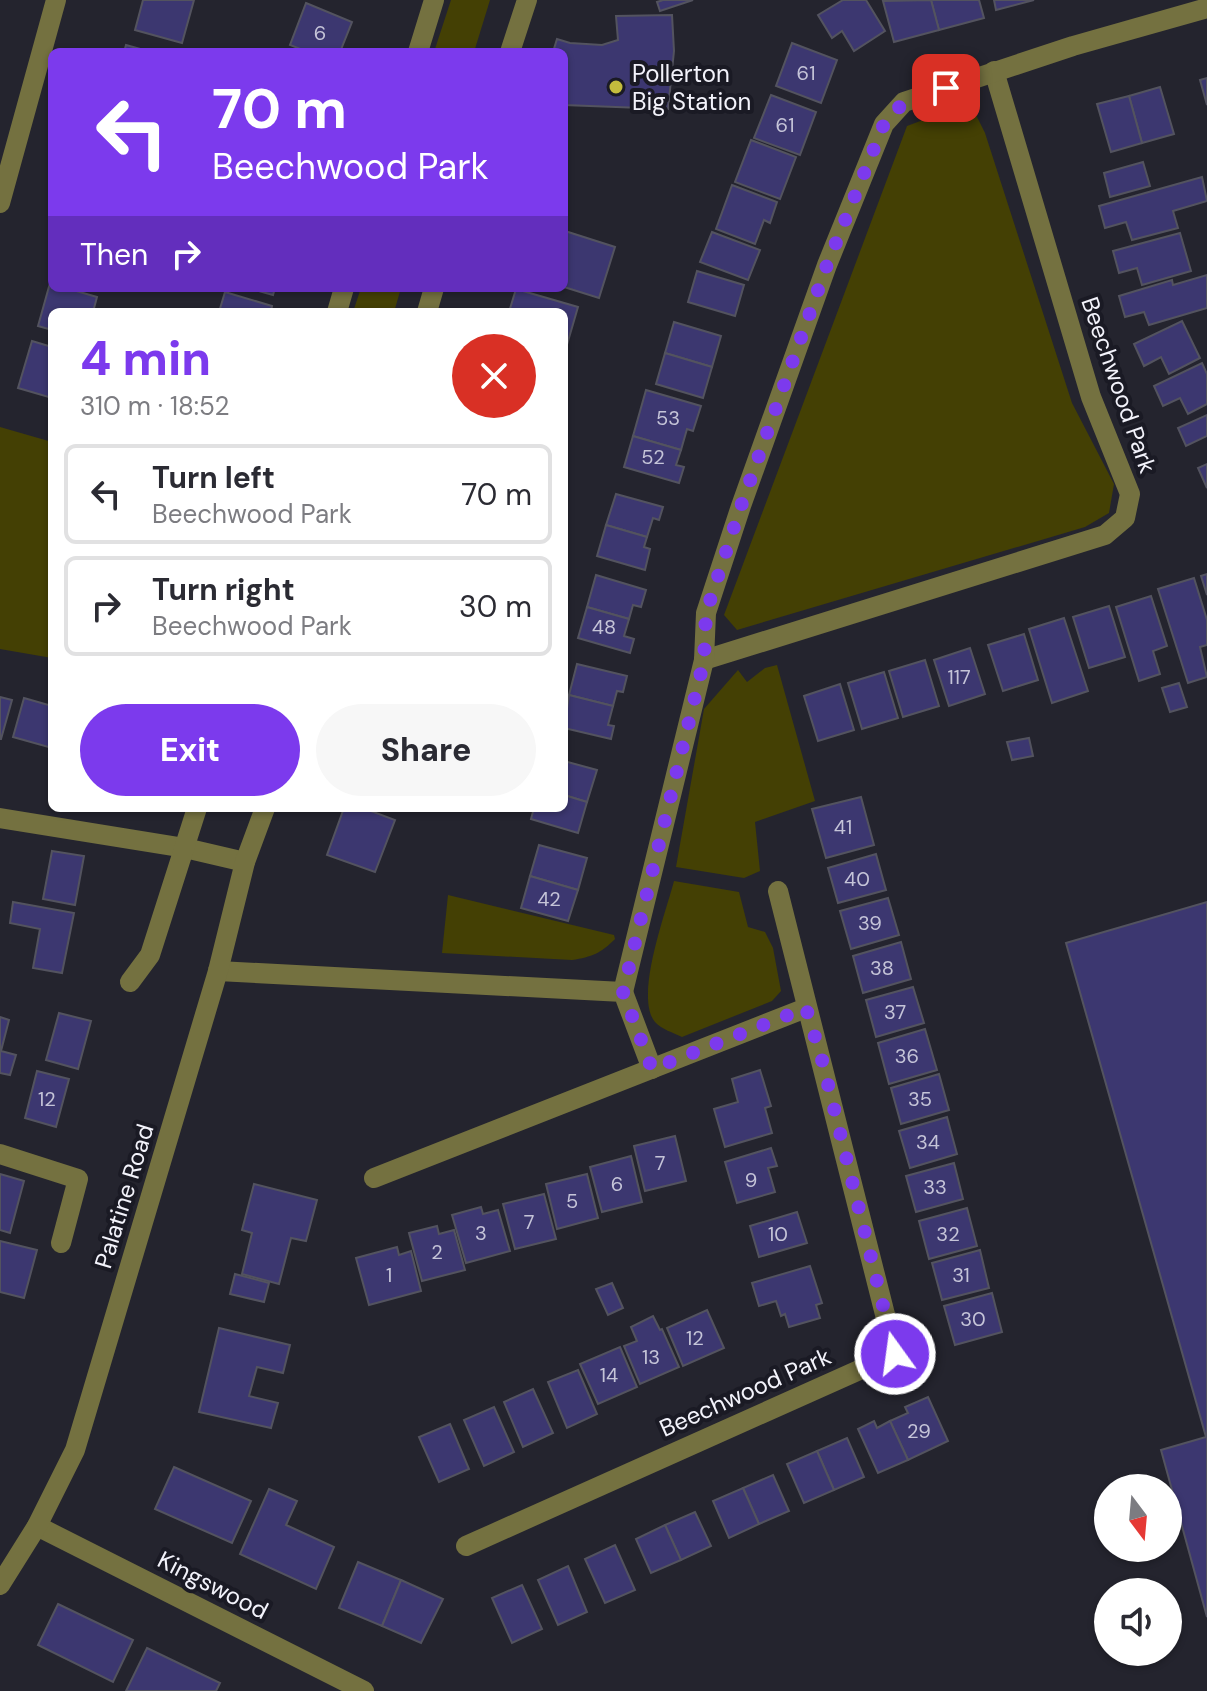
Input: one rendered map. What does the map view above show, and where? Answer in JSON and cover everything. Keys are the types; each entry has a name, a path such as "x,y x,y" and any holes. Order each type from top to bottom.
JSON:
{"street":[{"path":"0,203 56,0"},
{"path":"419,48 434,0"},
{"path":"511,48 527,0"},
{"path":"652,1069 623,992 704,660 706,613 827,265 884,124 904,102 994,71 1207,8"},
{"name":"Beechwood Park","path":"704,660 1105,535 1125,518 1130,494 1091,397 994,71"},
{"path":"130,982 150,955 196,812"},
{"name":"Palatine Road","path":"0,1585 37,1526 75,1450 218,971 245,862 264,812"},
{"path":"0,818 185,848 245,862"},
{"name":"Beechwood Park","path":"466,1546 895,1354 778,891"},
{"path":"218,971 623,992"},
{"path":"374,1178 806,1008"},
{"path":"0,1154 78,1179 61,1243"},
{"name":"Kingswood","path":"37,1526 364,1691"}],"shaded area":[{"path":"451,0 490,0 475,48 435,48"},
{"path":"955,108 976,115 985,133 1072,403 1114,484 1109,513 1085,527 737,630 724,615 907,126"},
{"path":"360,292 400,292 395,308 354,308"},
{"path":"0,427 48,441 48,657 0,649"},
{"path":"777,665 815,801 755,822 760,871 744,878 676,867 704,709 738,670 747,682 765,668"},
{"path":"674,881 739,892 748,927 765,932 773,948 781,991 772,1001 682,1037 655,1022 649,1010 648,994 654,954"},
{"path":"448,895 614,935 615,939 596,954 572,960 442,953"}],"building":[{"path":"143,0 194,0 182,43 135,30"},
{"path":"693,0 660,11 657,2"},
{"path":"843,0 866,0 885,31 854,51 842,31 832,38 818,15"},
{"path":"931,0 979,0 984,18 939,30"},
{"path":"931,0 939,30 894,42 883,1"},
{"path":"994,0 1034,0 996,10"},
{"path":"306,3 352,22 342,48 298,48 290,45"},
{"path":"672,15 674,51 668,109 568,105 568,48 554,48 557,39 602,45 618,40 616,16"},
{"path":"792,43 837,60 821,103 776,86"},
{"path":"1207,78 1207,105 1200,80"},
{"path":"1160,87 1174,134 1142,143 1129,96"},
{"path":"771,95 816,112 800,155 754,138"},
{"path":"1129,96 1142,143 1111,152 1097,104"},
{"path":"751,140 796,157 780,199 735,182"},
{"path":"1143,162 1150,186 1110,197 1104,173"},
{"path":"1202,177 1207,201 1173,211 1178,228 1132,240 1126,222 1105,228 1099,206"},
{"path":"732,185 777,202 770,223 764,220 755,244 716,229"},
{"path":"568,232 615,247 599,298 568,288"},
{"path":"712,232 760,250 748,280 700,262"},
{"path":"1180,233 1191,271 1142,285 1137,268 1119,273 1113,251"},
{"path":"697,271 744,285 735,316 688,302"},
{"path":"1207,275 1207,308 1149,325 1144,312 1125,317 1119,296 1172,280 1173,285"},
{"path":"48,290 80,292 97,297 94,308 48,308 48,329 38,326"},
{"path":"225,292 272,306 272,308 220,308"},
{"path":"515,292 526,292 578,307 568,341 568,308 510,308"},
{"path":"1182,321 1200,358 1169,374 1161,357 1144,366 1134,344"},
{"path":"674,322 721,336 712,367 665,353"},
{"path":"32,341 48,346 48,397 18,388"},
{"path":"665,353 712,367 703,398 656,384"},
{"path":"1202,363 1207,374 1207,404 1188,414 1180,398 1163,406 1154,386"},
{"path":"646,390 701,406 693,431 687,429 681,450 633,436"},
{"path":"1207,415 1207,436 1186,446 1178,428"},
{"path":"633,436 681,450 676,465 684,467 679,483 624,467"},
{"path":"1207,464 1207,488 1198,468"},
{"path":"616,494 663,507 659,520 653,518 647,537 606,525"},
{"path":"606,525 647,537 644,547 650,549 645,570 597,556"},
{"path":"1207,574 1207,595 1201,576"},
{"path":"596,575 646,590 641,607 633,605 629,619 587,607"},
{"path":"1194,578 1207,620 1207,645 1200,647 1207,677 1188,683 1158,589"},
{"path":"1151,596 1167,646 1153,651 1160,674 1139,681 1116,607"},
{"path":"1109,606 1125,657 1089,668 1073,617"},
{"path":"587,607 629,619 624,636 634,639 630,653 578,638"},
{"path":"1064,618 1088,691 1052,703 1029,629"},
{"path":"1024,634 1038,680 1003,691 988,645"},
{"path":"970,648 985,694 949,706 934,660"},
{"path":"925,660 939,706 903,717 889,671"},
{"path":"577,664 627,676 623,692 617,691 613,706 569,695"},
{"path":"884,672 898,718 862,729 848,683"},
{"path":"1179,683 1187,707 1170,712 1162,688"},
{"path":"840,684 854,730 818,741 804,696"},
{"path":"569,695 613,706 608,725 614,726 611,739 568,729"},
{"path":"0,697 12,700 1,739 0,739"},
{"path":"24,698 48,705 48,747 13,737"},
{"path":"1029,738 1033,756 1012,760 1007,742"},
{"path":"568,762 597,770 587,802 568,796"},
{"path":"568,796 587,802 578,833 531,819 533,812 568,812"},
{"path":"861,797 874,845 826,858 812,809"},
{"path":"343,812 374,812 395,820 375,872 327,855"},
{"path":"539,845 587,858 578,890 530,876"},
{"path":"52,851 84,856 75,905 43,899"},
{"path":"876,854 886,890 838,903 828,868"},
{"path":"530,876 578,890 568,921 521,908"},
{"path":"888,898 899,935 851,949 840,911"},
{"path":"13,902 74,913 62,973 33,968 40,929 10,923"},
{"path":"1207,902 1207,1617 1182,1526 1182,1474 1168,1474 1161,1450 1206,1437 1066,943"},
{"path":"901,942 911,979 863,993 853,956"},
{"path":"913,987 924,1023 876,1037 866,1000"},
{"path":"59,1013 91,1021 78,1069 46,1060"},
{"path":"0,1017 9,1020 1,1051 16,1055 10,1075 0,1073"},
{"path":"925,1029 937,1070 889,1084 878,1043"},
{"path":"760,1070 771,1106 765,1108 772,1133 725,1147 714,1109 738,1102 732,1079"},
{"path":"37,1071 69,1079 56,1127 25,1118"},
{"path":"939,1074 949,1110 901,1124 891,1088"},
{"path":"947,1117 957,1154 910,1168 899,1131"},
{"path":"675,1136 686,1181 645,1191 634,1146"},
{"path":"771,1148 777,1166 768,1168 775,1192 737,1203 725,1162"},
{"path":"631,1156 642,1202 602,1212 590,1167"},
{"path":"954,1163 963,1199 916,1212 906,1176"},
{"path":"0,1174 24,1181 10,1233 0,1230"},
{"path":"587,1174 598,1218 557,1229 546,1184"},
{"path":"254,1184 317,1200 306,1241 291,1238 279,1284 242,1274 252,1233 242,1230"},
{"path":"544,1194 556,1239 515,1249 503,1204"},
{"path":"481,1207 483,1214 498,1210 510,1251 466,1263 452,1215"},
{"path":"967,1208 977,1246 929,1259 919,1221"},
{"path":"797,1212 807,1243 759,1257 750,1226"},
{"path":"437,1226 439,1234 454,1230 465,1270 422,1281 409,1233"},
{"path":"0,1241 37,1250 24,1298 0,1292"},
{"path":"397,1247 399,1255 411,1251 421,1291 369,1305 356,1258"},
{"path":"980,1250 989,1288 942,1300 932,1263"},
{"path":"810,1266 822,1303 816,1305 820,1318 789,1327 776,1301 759,1306 752,1283"},
{"path":"235,1274 269,1283 264,1302 230,1294"},
{"path":"612,1283 623,1308 608,1315 596,1289"},
{"path":"992,1293 1002,1332 955,1345 944,1306"},
{"path":"707,1310 724,1348 683,1366 667,1328"},
{"path":"653,1316 679,1367 640,1384 624,1346 637,1341 631,1327"},
{"path":"219,1328 290,1345 283,1373 257,1367 249,1396 278,1403 271,1428 199,1412"},
{"path":"620,1347 637,1387 598,1404 580,1364"},
{"path":"578,1370 597,1414 567,1428 548,1382"},
{"path":"533,1389 553,1433 523,1447 504,1402"},
{"path":"928,1397 948,1441 908,1460 890,1421 908,1413 905,1407"},
{"path":"494,1407 514,1452 484,1466 464,1420"},
{"path":"874,1421 877,1428 890,1421 908,1460 878,1473 858,1429"},
{"path":"450,1424 469,1469 439,1482 419,1437"},
{"path":"847,1438 864,1477 834,1490 817,1451"},
{"path":"817,1451 834,1490 804,1503 787,1464"},
{"path":"174,1467 251,1501 232,1543 155,1509"},
{"path":"773,1475 789,1511 759,1524 743,1488"},
{"path":"743,1488 759,1524 729,1538 713,1501"},
{"path":"269,1489 297,1501 286,1525 334,1547 316,1589 240,1554"},
{"path":"695,1512 711,1546 681,1560 665,1525"},
{"path":"665,1525 681,1560 651,1573 636,1539"},
{"path":"615,1545 635,1590 605,1603 585,1559"},
{"path":"358,1562 401,1580 382,1626 339,1608"},
{"path":"568,1566 587,1612 558,1625 538,1580"},
{"path":"401,1580 443,1599 421,1643 382,1626"},
{"path":"522,1585 542,1629 512,1643 492,1598"},
{"path":"58,1604 133,1640 113,1682 38,1645"},
{"path":"147,1648 220,1683 216,1691 126,1691"}],"place":[{"name":"Pollerton Big Station","path":"616,87"}],"route":[{"path":"895,1354 822,1060 806,1008 652,1069 623,992 704,660 706,613 786,374 884,124 904,102 946,88"}]}
